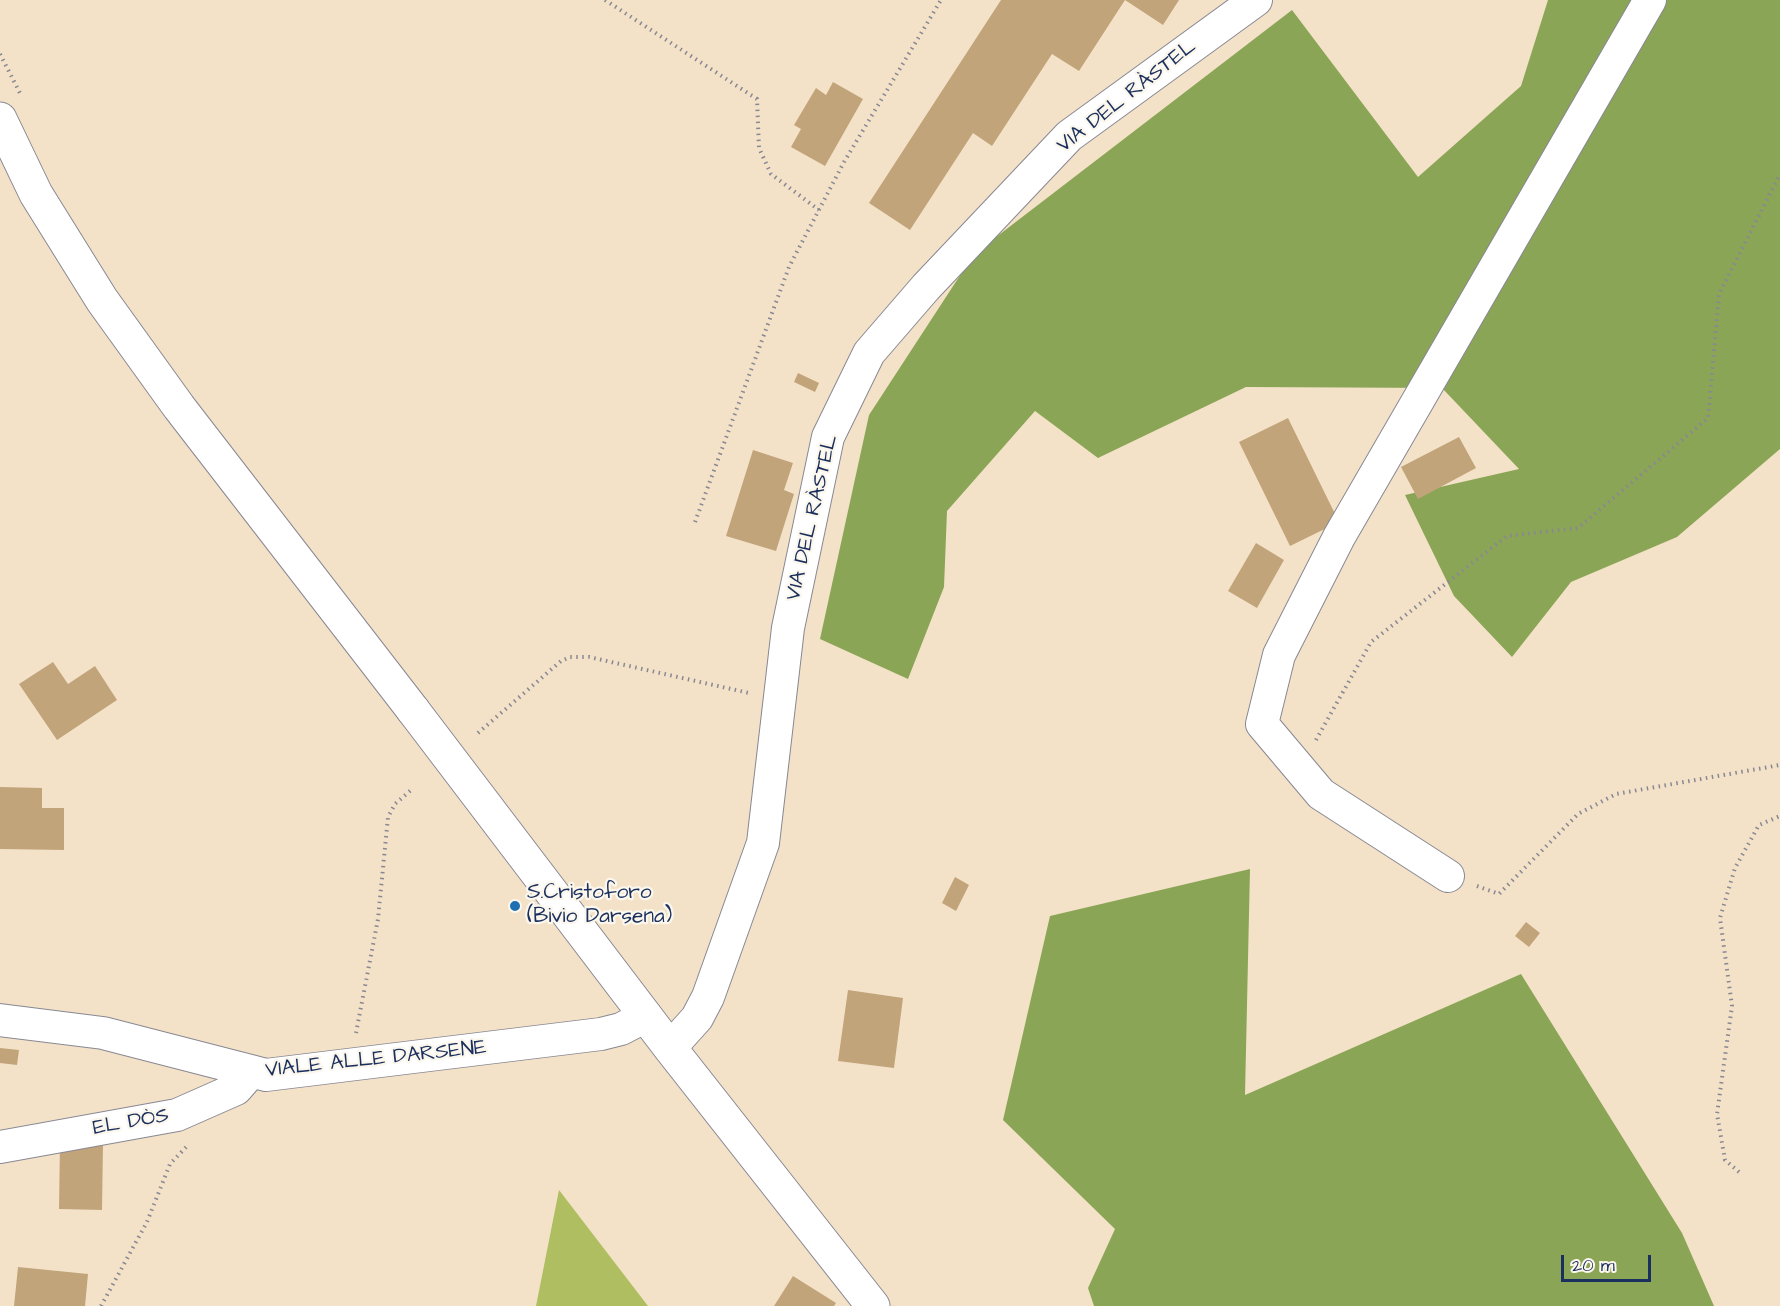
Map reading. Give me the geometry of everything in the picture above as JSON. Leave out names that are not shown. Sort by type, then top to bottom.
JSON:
[{"type":"main road","points":[[0,119],[36,194],[102,300],[180,407],[670,1048],[873,1306]]},
{"type":"street","name":"VIA DEL RÀSTEL","points":[[670,1048],[696,1018],[708,997],[763,843],[788,628],[828,437],[868,353],[926,287],[1070,136],[1256,0]]},
{"type":"street","points":[[1448,876],[1322,794],[1299,771],[1262,724],[1279,655],[1339,537],[1650,0]]},
{"type":"street","name":"VIALE ALLE DARSENE","points":[[0,1020],[103,1033],[250,1073],[266,1075],[601,1034],[621,1029],[646,1016]]},
{"type":"street","name":"EL DÒS","points":[[0,1147],[177,1114],[236,1089],[250,1073]]},
{"type":"path","points":[[605,0],[757,99],[759,148],[771,174],[819,210]]},
{"type":"path","points":[[695,522],[789,267],[844,162],[941,0]]},
{"type":"path","points":[[1299,771],[1371,642],[1507,536],[1578,528],[1708,418],[1719,294],[1780,174]]},
{"type":"path","points":[[478,733],[561,662],[577,656],[779,700]]},
{"type":"path","points":[[1448,876],[1499,894],[1578,814],[1616,794],[1780,765]]},
{"type":"path","points":[[350,1065],[378,919],[388,817],[395,804],[411,790]]},
{"type":"path","points":[[1739,1172],[1725,1160],[1717,1114],[1732,1006],[1720,918],[1735,868],[1759,825],[1780,816]]},
{"type":"path","points":[[100,1306],[147,1222],[171,1164],[195,1138]]},
{"type":"green space","points":[[1548,0],[1780,0],[1780,449],[1677,537],[1571,582],[1512,657],[1454,596],[1405,495],[1519,469],[1442,388],[1246,387],[1098,458],[1035,411],[947,511],[944,587],[908,679],[820,639],[869,415],[974,254],[1292,10],[1418,177],[1521,86]]},
{"type":"green space","points":[[1250,869],[1245,1095],[1521,974],[1682,1233],[1714,1306],[1094,1306],[1088,1288],[1115,1229],[1003,1120],[1050,916]]},
{"type":"green space","points":[[559,1190],[648,1306],[536,1306]]},
{"type":"building","points":[[1001,0],[1125,0],[1079,71],[1052,54],[992,146],[973,133],[910,230],[869,203]]},
{"type":"building","points":[[1125,0],[1179,0],[1163,25]]},
{"type":"building","points":[[833,82],[863,99],[825,166],[791,147],[801,129],[794,125],[816,88],[826,95]]},
{"type":"building","points":[[798,373],[819,383],[815,392],[794,382]]},
{"type":"building","points":[[1288,418],[1339,522],[1290,546],[1239,442]]},
{"type":"building","points":[[1459,437],[1476,468],[1418,499],[1401,467]]},
{"type":"building","points":[[753,450],[793,463],[784,490],[794,494],[776,551],[726,536]]},
{"type":"building","points":[[1256,543],[1284,560],[1257,608],[1228,591]]},
{"type":"building","points":[[53,662],[68,684],[95,666],[117,700],[57,740],[19,684]]},
{"type":"building","points":[[0,787],[42,788],[42,808],[64,808],[64,850],[0,849]]},
{"type":"building","points":[[955,877],[969,885],[956,911],[942,903]]},
{"type":"building","points":[[1526,922],[1540,933],[1529,947],[1515,936]]},
{"type":"building","points":[[848,990],[903,998],[894,1068],[838,1061]]},
{"type":"building","points":[[0,1048],[19,1050],[17,1065],[0,1063]]},
{"type":"building","points":[[60,1143],[103,1144],[102,1210],[59,1209]]},
{"type":"building","points":[[18,1267],[88,1274],[85,1306],[14,1306]]},
{"type":"building","points":[[793,1276],[836,1303],[834,1306],[774,1306]]},
{"type":"place","name":"S.Cristoforo (Bivio Darsena)","points":[[515,906]]}]
